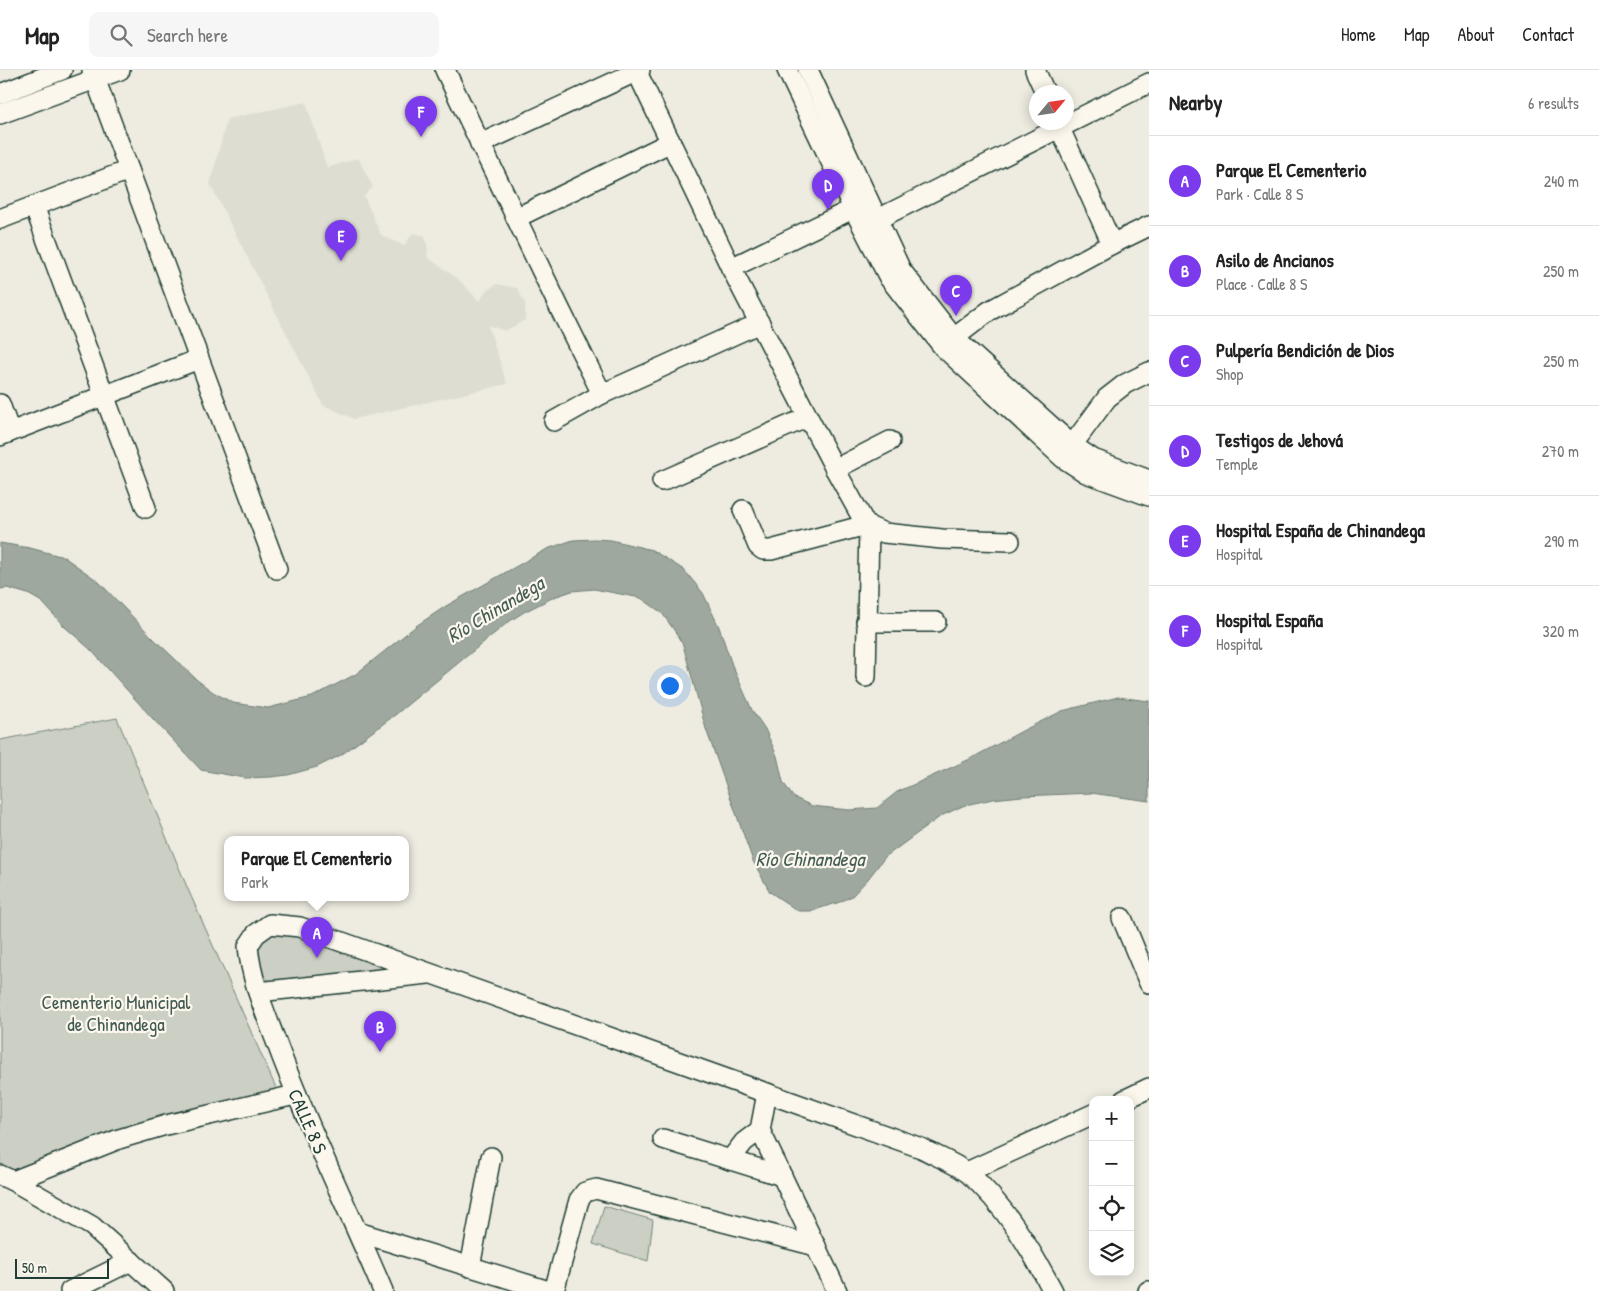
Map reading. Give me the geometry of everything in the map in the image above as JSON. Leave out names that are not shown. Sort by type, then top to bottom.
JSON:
[{"type":"street","points":[[0,94],[62,70]]},
{"type":"street","points":[[0,114],[93,75],[120,70]]},
{"type":"street","points":[[480,144],[638,70],[731,268],[835,469],[867,526],[866,677]]},
{"type":"street","points":[[808,70],[860,205]]},
{"type":"street","points":[[1036,70],[1042,85]]},
{"type":"street","points":[[447,71],[480,144],[602,394]]},
{"type":"street","points":[[792,72],[870,224],[949,342],[1068,452],[1086,473],[1149,496]]},
{"type":"street","points":[[93,75],[277,568]]},
{"type":"street","points":[[1074,118],[1149,83]]},
{"type":"street","points":[[870,224],[1049,130]]},
{"type":"street","points":[[1060,130],[1112,244]]},
{"type":"street","points":[[516,218],[671,142]]},
{"type":"street","points":[[0,219],[129,170]]},
{"type":"street","points":[[731,268],[860,205]]},
{"type":"street","points":[[34,206],[146,508]]},
{"type":"street","points":[[949,342],[989,311],[1149,226]]},
{"type":"street","points":[[554,421],[602,394],[760,323]]},
{"type":"street","points":[[0,404],[5,434],[199,359]]},
{"type":"street","points":[[1068,452],[1107,398],[1126,384],[1149,372]]},
{"type":"street","points":[[662,481],[808,417]]},
{"type":"street","points":[[835,469],[890,441]]},
{"type":"street","points":[[1068,452],[1149,480]]},
{"type":"street","points":[[743,510],[758,546],[763,550],[771,550],[867,526],[884,532],[932,538],[1010,541]]},
{"type":"street","points":[[866,622],[936,622]]},
{"type":"street","points":[[1122,918],[1149,983]]},
{"type":"street","name":"CALLE 8 S","points":[[383,1291],[295,1095],[249,965],[248,946],[256,934],[270,924],[300,927],[434,974]]},
{"type":"street","points":[[258,992],[434,974],[921,1148],[967,1172],[1002,1208],[1053,1291]]},
{"type":"street","points":[[1132,1096],[1149,1088]]},
{"type":"street","points":[[767,1092],[760,1130],[837,1291]]},
{"type":"street","points":[[7,1178],[119,1139],[166,1125],[295,1095]]},
{"type":"street","points":[[967,1172],[1089,1116]]},
{"type":"street","points":[[730,1160],[744,1142],[760,1130]]},
{"type":"street","points":[[663,1139],[782,1176]]},
{"type":"street","points":[[470,1267],[491,1157]]},
{"type":"street","points":[[7,1178],[92,1226],[164,1291]]},
{"type":"street","points":[[554,1291],[579,1200],[585,1192],[596,1189],[816,1246]]},
{"type":"street","points":[[358,1232],[549,1291]]},
{"type":"street","points":[[70,1291],[106,1283],[131,1261]]},
{"type":"shaded area","points":[[306,102],[327,168],[358,158],[373,187],[364,196],[381,235],[404,246],[413,233],[425,236],[428,249],[427,257],[458,279],[480,302],[485,292],[496,284],[517,288],[525,303],[525,320],[505,331],[488,325],[507,384],[354,419],[323,405],[210,184],[227,119]]},
{"type":"green space","name":"Cementerio Municipal de Chinandega","points":[[117,718],[187,887],[280,1097],[20,1177],[0,1169],[0,740]]},
{"type":"green space","points":[[288,929],[401,972],[281,989],[264,977],[258,965],[256,948],[262,939],[273,930]]},
{"type":"green space","points":[[604,1206],[653,1220],[648,1261],[593,1244]]},
{"type":"water","name":"Río Chinandega","points":[[573,540],[611,540],[652,550],[684,570],[703,593],[719,627],[732,665],[752,710],[765,729],[777,756],[783,782],[793,797],[812,806],[849,810],[877,808],[897,792],[970,759],[1062,711],[1118,697],[1149,701],[1149,801],[1091,793],[1022,796],[993,799],[965,805],[941,816],[885,857],[852,896],[840,902],[811,911],[798,911],[770,892],[753,861],[706,729],[683,645],[662,613],[641,598],[594,589],[572,591],[554,597],[507,623],[395,715],[341,755],[317,767],[288,775],[245,778],[201,770],[91,650],[65,627],[42,602],[28,594],[7,588],[0,589],[0,543],[30,548],[64,557],[98,581],[152,637],[197,680],[213,692],[233,703],[268,708],[312,697],[356,674],[416,626],[446,606],[547,549]]},
{"type":"place","name":"Hospital España","points":[[421,137]]},
{"type":"place","name":"Testigos de Jehová","points":[[828,210]]},
{"type":"place","name":"Hospital España de Chinandega","points":[[341,261]]},
{"type":"place","name":"Pulpería Bendición de Dios","points":[[956,316]]},
{"type":"place","name":"Parque El Cementerio","points":[[317,958]]},
{"type":"place","name":"Asilo de Ancianos","points":[[380,1052]]}]
